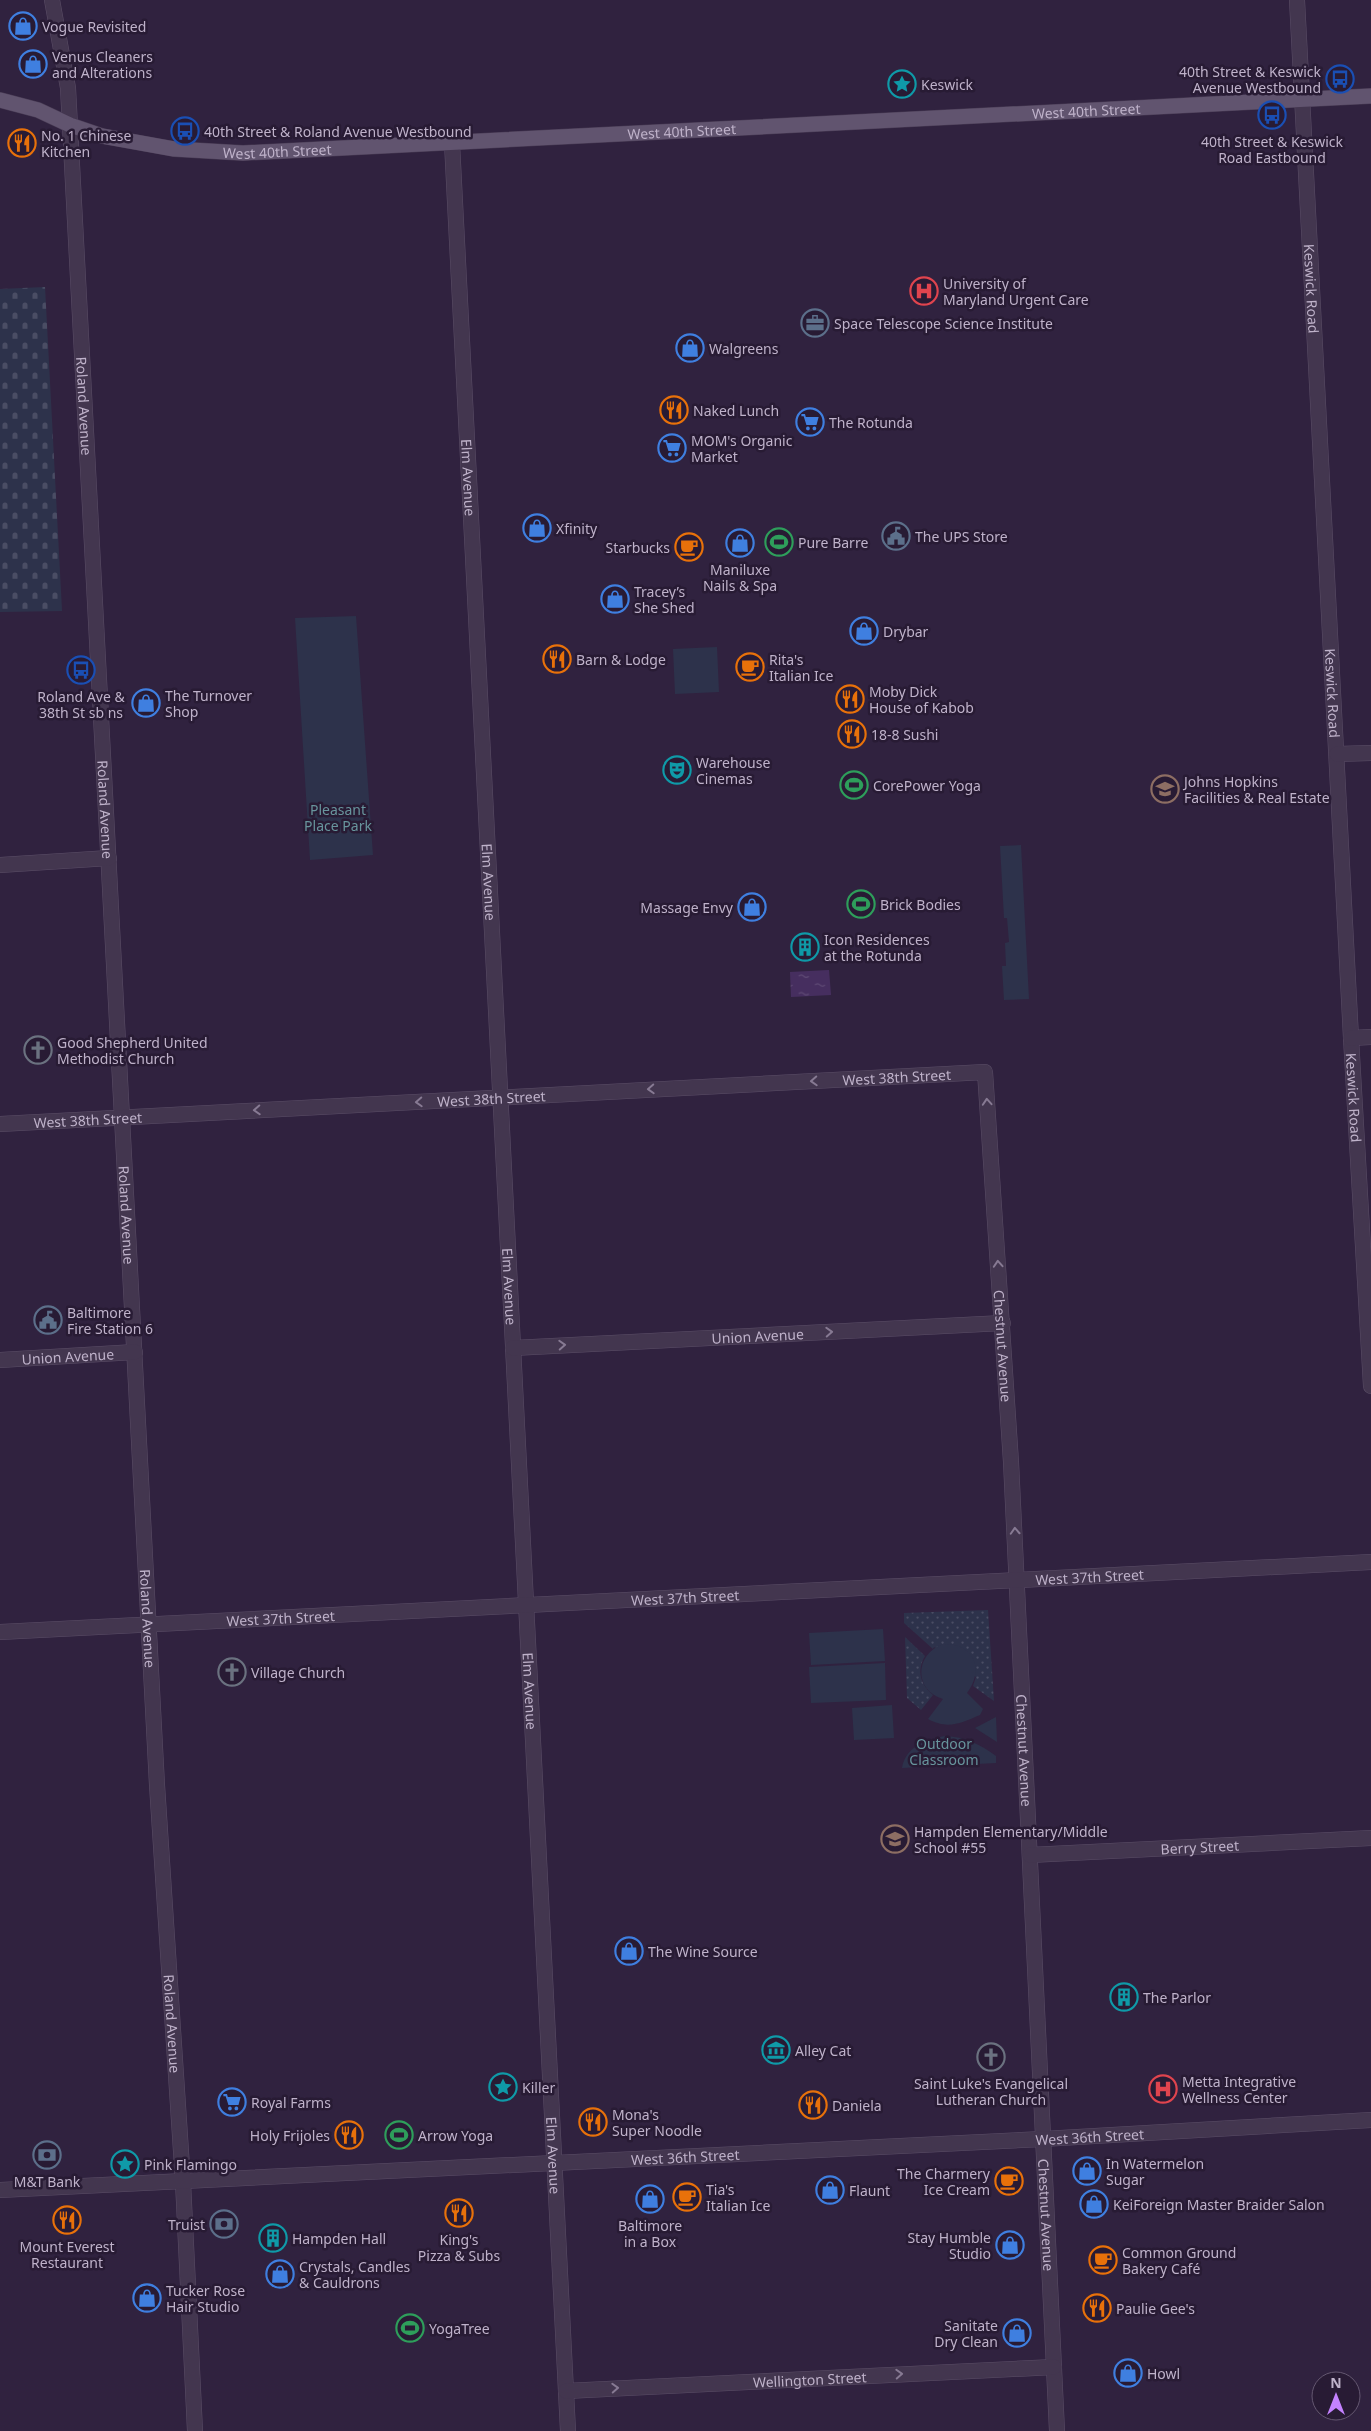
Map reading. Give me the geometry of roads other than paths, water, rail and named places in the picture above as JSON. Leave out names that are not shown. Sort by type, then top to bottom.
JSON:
[{"type":"main road","name":"West 40th Street","points":[[0,100],[38,110],[70,125],[102,136],[139,144],[209,152],[303,151],[1371,96]]},
{"type":"street","name":"Roland Avenue","points":[[52,0],[68,88],[157,1785],[183,2182],[196,2431]]},
{"type":"street","name":"Keswick Road","points":[[1297,0],[1351,1038],[1368,1278],[1371,1386]]},
{"type":"street","name":"Elm Avenue","points":[[452,143],[568,2431]]},
{"type":"street","points":[[1337,754],[1371,753]]},
{"type":"street","points":[[0,865],[109,858]]},
{"type":"street","points":[[1351,1038],[1371,1037]]},
{"type":"street","name":"West 38th Street","points":[[0,1124],[985,1072]]},
{"type":"street","name":"Chestnut Avenue","points":[[985,1072],[1003,1323],[1017,1580],[1057,2431]]},
{"type":"street","name":"Union Avenue","points":[[513,1348],[1003,1323]]},
{"type":"street","name":"Union Avenue","points":[[0,1360],[135,1352]]},
{"type":"street","name":"West 37th Street","points":[[0,1632],[1371,1562]]},
{"type":"street","name":"Berry Street","points":[[1030,1856],[1371,1838]]},
{"type":"street","name":"West 36th Street","points":[[0,2190],[554,2164],[1371,2120]]},
{"type":"street","name":"Wellington Street","points":[[566,2391],[1054,2367]]},
{"type":"water","points":[[829,970],[831,995],[791,997],[790,972]]},
{"type":"place","name":"Vogue Revisited","points":[[23,26]]},
{"type":"place","name":"Venus Cleaners and Alterations","points":[[33,64]]},
{"type":"place","name":"40th Street & Keswick Avenue Westbound","points":[[1340,79]]},
{"type":"place","name":"Keswick","points":[[902,84]]},
{"type":"place","name":"40th Street & Keswick Road Eastbound","points":[[1272,115]]},
{"type":"place","name":"40th Street & Roland Avenue Westbound","points":[[185,131]]},
{"type":"place","name":"No. 1 Chinese Kitchen","points":[[22,143]]},
{"type":"place","name":"University of Maryland Urgent Care","points":[[924,291]]},
{"type":"place","name":"Space Telescope Science Institute","points":[[815,323]]},
{"type":"place","name":"Walgreens","points":[[690,348]]},
{"type":"place","name":"Naked Lunch","points":[[674,410]]},
{"type":"place","name":"The Rotunda","points":[[810,422]]},
{"type":"place","name":"MOM's Organic Market","points":[[672,448]]},
{"type":"place","name":"Xfinity","points":[[537,528]]},
{"type":"place","name":"The UPS Store","points":[[896,536]]},
{"type":"place","name":"Pure Barre","points":[[779,542]]},
{"type":"place","name":"Maniluxe Nails & Spa","points":[[740,543]]},
{"type":"place","name":"Starbucks","points":[[689,547]]},
{"type":"place","name":"Tracey’s She Shed","points":[[615,599]]},
{"type":"place","name":"Drybar","points":[[864,631]]},
{"type":"place","name":"Barn & Lodge","points":[[557,659]]},
{"type":"place","name":"Rita's Italian Ice","points":[[750,667]]},
{"type":"place","name":"Roland Ave & 38th St sb ns","points":[[81,670]]},
{"type":"place","name":"Moby Dick House of Kabob","points":[[850,699]]},
{"type":"place","name":"The Turnover Shop","points":[[146,703]]},
{"type":"place","name":"18-8 Sushi","points":[[852,734]]},
{"type":"place","name":"Warehouse Cinemas","points":[[677,770]]},
{"type":"place","name":"CorePower Yoga","points":[[854,785]]},
{"type":"place","name":"Johns Hopkins Facilities & Real Estate","points":[[1165,789]]},
{"type":"place","name":"Brick Bodies","points":[[861,904]]},
{"type":"place","name":"Massage Envy","points":[[752,907]]},
{"type":"place","name":"Icon Residences at the Rotunda","points":[[805,947]]},
{"type":"place","name":"Good Shepherd United Methodist Church","points":[[38,1050]]},
{"type":"place","name":"Baltimore Fire Station 6","points":[[48,1320]]},
{"type":"place","name":"Village Church","points":[[232,1672]]},
{"type":"place","name":"Hampden Elementary/Middle School #55","points":[[895,1839]]},
{"type":"place","name":"The Wine Source","points":[[629,1951]]},
{"type":"place","name":"The Parlor","points":[[1124,1997]]},
{"type":"place","name":"Alley Cat","points":[[776,2050]]},
{"type":"place","name":"Saint Luke's Evangelical Lutheran Church","points":[[991,2057]]},
{"type":"place","name":"Killer","points":[[503,2087]]},
{"type":"place","name":"Metta Integrative Wellness Center","points":[[1163,2089]]},
{"type":"place","name":"Royal Farms","points":[[232,2102]]},
{"type":"place","name":"Daniela","points":[[813,2105]]},
{"type":"place","name":"Mona's Super Noodle","points":[[593,2122]]},
{"type":"place","name":"Holy Frijoles","points":[[349,2135]]},
{"type":"place","name":"Arrow Yoga","points":[[399,2135]]},
{"type":"place","name":"M&T Bank","points":[[47,2155]]},
{"type":"place","name":"Pink Flamingo","points":[[125,2164]]},
{"type":"place","name":"In Watermelon Sugar","points":[[1087,2171]]},
{"type":"place","name":"The Charmery Ice Cream","points":[[1009,2181]]},
{"type":"place","name":"Flaunt","points":[[830,2190]]},
{"type":"place","name":"Tia's Italian Ice","points":[[687,2197]]},
{"type":"place","name":"Baltimore in a Box","points":[[650,2199]]},
{"type":"place","name":"KeiForeign Master Braider Salon","points":[[1094,2204]]},
{"type":"place","name":"King's Pizza & Subs","points":[[459,2213]]},
{"type":"place","name":"Mount Everest Restaurant","points":[[67,2220]]},
{"type":"place","name":"Truist","points":[[224,2224]]},
{"type":"place","name":"Hampden Hall","points":[[273,2238]]},
{"type":"place","name":"Stay Humble Studio","points":[[1010,2245]]},
{"type":"place","name":"Common Ground Bakery Café","points":[[1103,2260]]},
{"type":"place","name":"Crystals, Candles & Cauldrons","points":[[280,2274]]},
{"type":"place","name":"Tucker Rose Hair Studio","points":[[147,2298]]},
{"type":"place","name":"Paulie Gee's","points":[[1097,2308]]},
{"type":"place","name":"YogaTree","points":[[410,2328]]},
{"type":"place","name":"Sanitate Dry Clean","points":[[1017,2333]]},
{"type":"place","name":"Howl","points":[[1128,2373]]},
{"type":"park label","name":"Pleasant Place Park","points":[[338,818]]},
{"type":"park label","name":"Outdoor Classroom","points":[[944,1752]]}]
